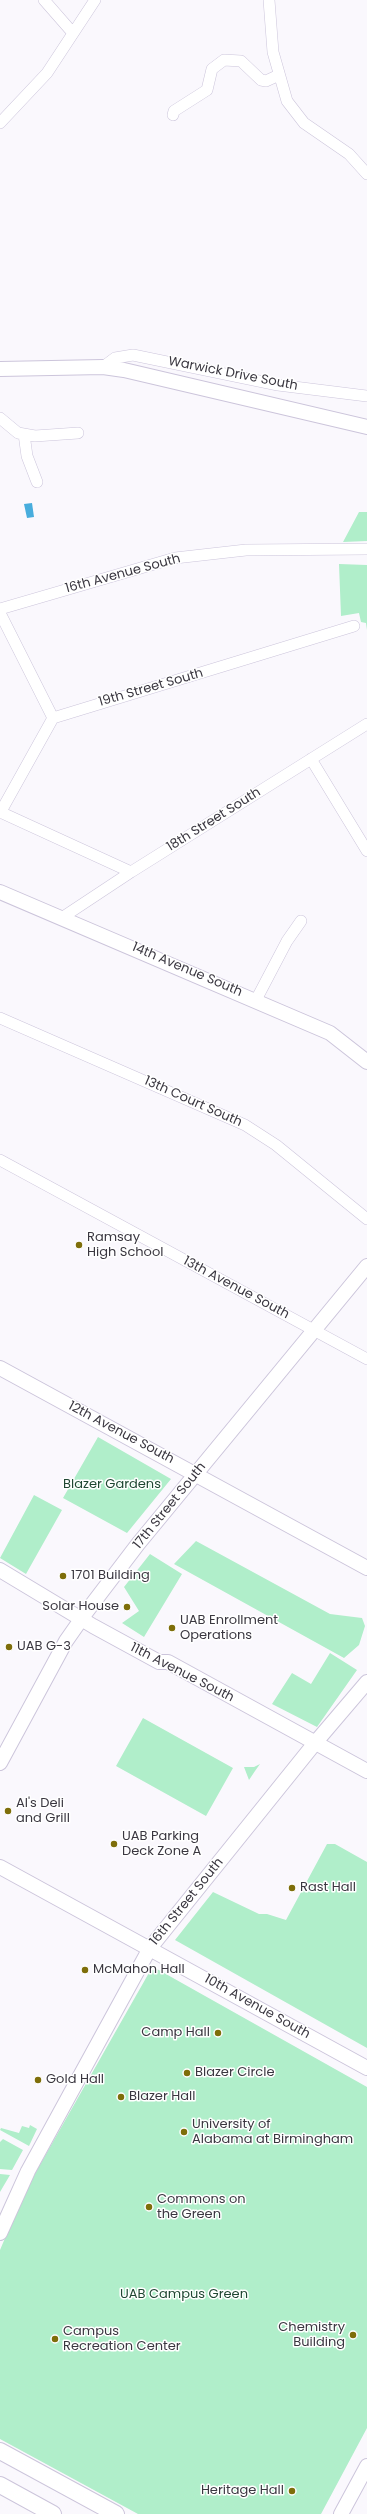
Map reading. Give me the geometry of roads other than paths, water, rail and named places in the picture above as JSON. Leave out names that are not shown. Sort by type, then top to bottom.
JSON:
[{"type":"main road","points":[[0,2452],[116,2514]]},
{"type":"main road","points":[[0,2485],[53,2514]]},
{"type":"street","points":[[44,0],[72,32]]},
{"type":"street","points":[[0,123],[47,74],[72,32],[95,0]]},
{"type":"street","points":[[269,0],[273,52],[287,101],[304,123],[349,154],[367,174]]},
{"type":"street","points":[[173,115],[174,111],[207,90],[212,69],[224,60],[241,61],[261,80],[266,81],[279,75]]},
{"type":"street","name":"Warwick Drive South","points":[[103,367],[115,358],[133,355],[278,384],[367,396]]},
{"type":"street","points":[[0,369],[103,367],[150,374],[367,427]]},
{"type":"street","points":[[0,418],[18,433],[35,436],[78,433]]},
{"type":"street","points":[[24,434],[27,456],[37,482]]},
{"type":"street","name":"16th Avenue South","points":[[0,609],[175,558],[246,550],[367,549]]},
{"type":"street","points":[[0,613],[53,718],[0,813],[131,872]]},
{"type":"street","name":"19th Street South","points":[[53,718],[354,626]]},
{"type":"street","name":"18th Street South","points":[[63,918],[131,872],[367,724]]},
{"type":"street","points":[[311,759],[367,850]]},
{"type":"street","name":"14th Avenue South","points":[[0,892],[256,1000],[330,1033],[367,1062]]},
{"type":"street","points":[[256,1000],[287,942],[301,921]]},
{"type":"street","name":"13th Court South","points":[[0,1018],[245,1125],[276,1145],[367,1219]]},
{"type":"street","name":"13th Avenue South","points":[[0,1160],[367,1359]]},
{"type":"street","name":"17th Street South","points":[[0,1763],[66,1641],[81,1619],[138,1544],[367,1266]]},
{"type":"street","name":"12th Avenue South","points":[[0,1368],[367,1568]]},
{"type":"street","name":"11th Avenue South","points":[[0,1570],[81,1619],[159,1662],[168,1662],[367,1772]]},
{"type":"street","name":"16th Street South","points":[[1,2230],[28,2171],[150,1948],[315,1743],[367,1682]]},
{"type":"street","name":"10th Avenue South","points":[[0,1867],[367,2068]]},
{"type":"street","points":[[341,2514],[367,2466]]},
{"type":"water","points":[[32,503],[34,517],[27,518],[24,504]]},
{"type":"place","name":"Ramsay High School","points":[[79,1245]]},
{"type":"place","name":"1701 Building","points":[[63,1576]]},
{"type":"place","name":"Solar House","points":[[127,1607]]},
{"type":"place","name":"UAB Enrollment Operations","points":[[172,1628]]},
{"type":"place","name":"UAB G-3","points":[[9,1647]]},
{"type":"place","name":"Al's Deli and Grill","points":[[8,1811]]},
{"type":"place","name":"UAB Parking Deck Zone A","points":[[114,1844]]},
{"type":"place","name":"Rast Hall","points":[[292,1888]]},
{"type":"place","name":"McMahon Hall","points":[[85,1970]]},
{"type":"place","name":"Camp Hall","points":[[218,2033]]},
{"type":"place","name":"Blazer Circle","points":[[187,2073]]},
{"type":"place","name":"Gold Hall","points":[[38,2080]]},
{"type":"place","name":"Blazer Hall","points":[[121,2097]]},
{"type":"place","name":"University of Alabama at Birmingham","points":[[184,2132]]},
{"type":"place","name":"Commons on the Green","points":[[149,2207]]},
{"type":"place","name":"Chemistry Building","points":[[353,2335]]},
{"type":"place","name":"Campus Recreation Center","points":[[55,2339]]},
{"type":"place","name":"Heritage Hall","points":[[292,2491]]},
{"type":"park label","name":"Blazer Gardens","points":[[112,1485]]},
{"type":"park label","name":"UAB Campus Green","points":[[184,2295]]}]
